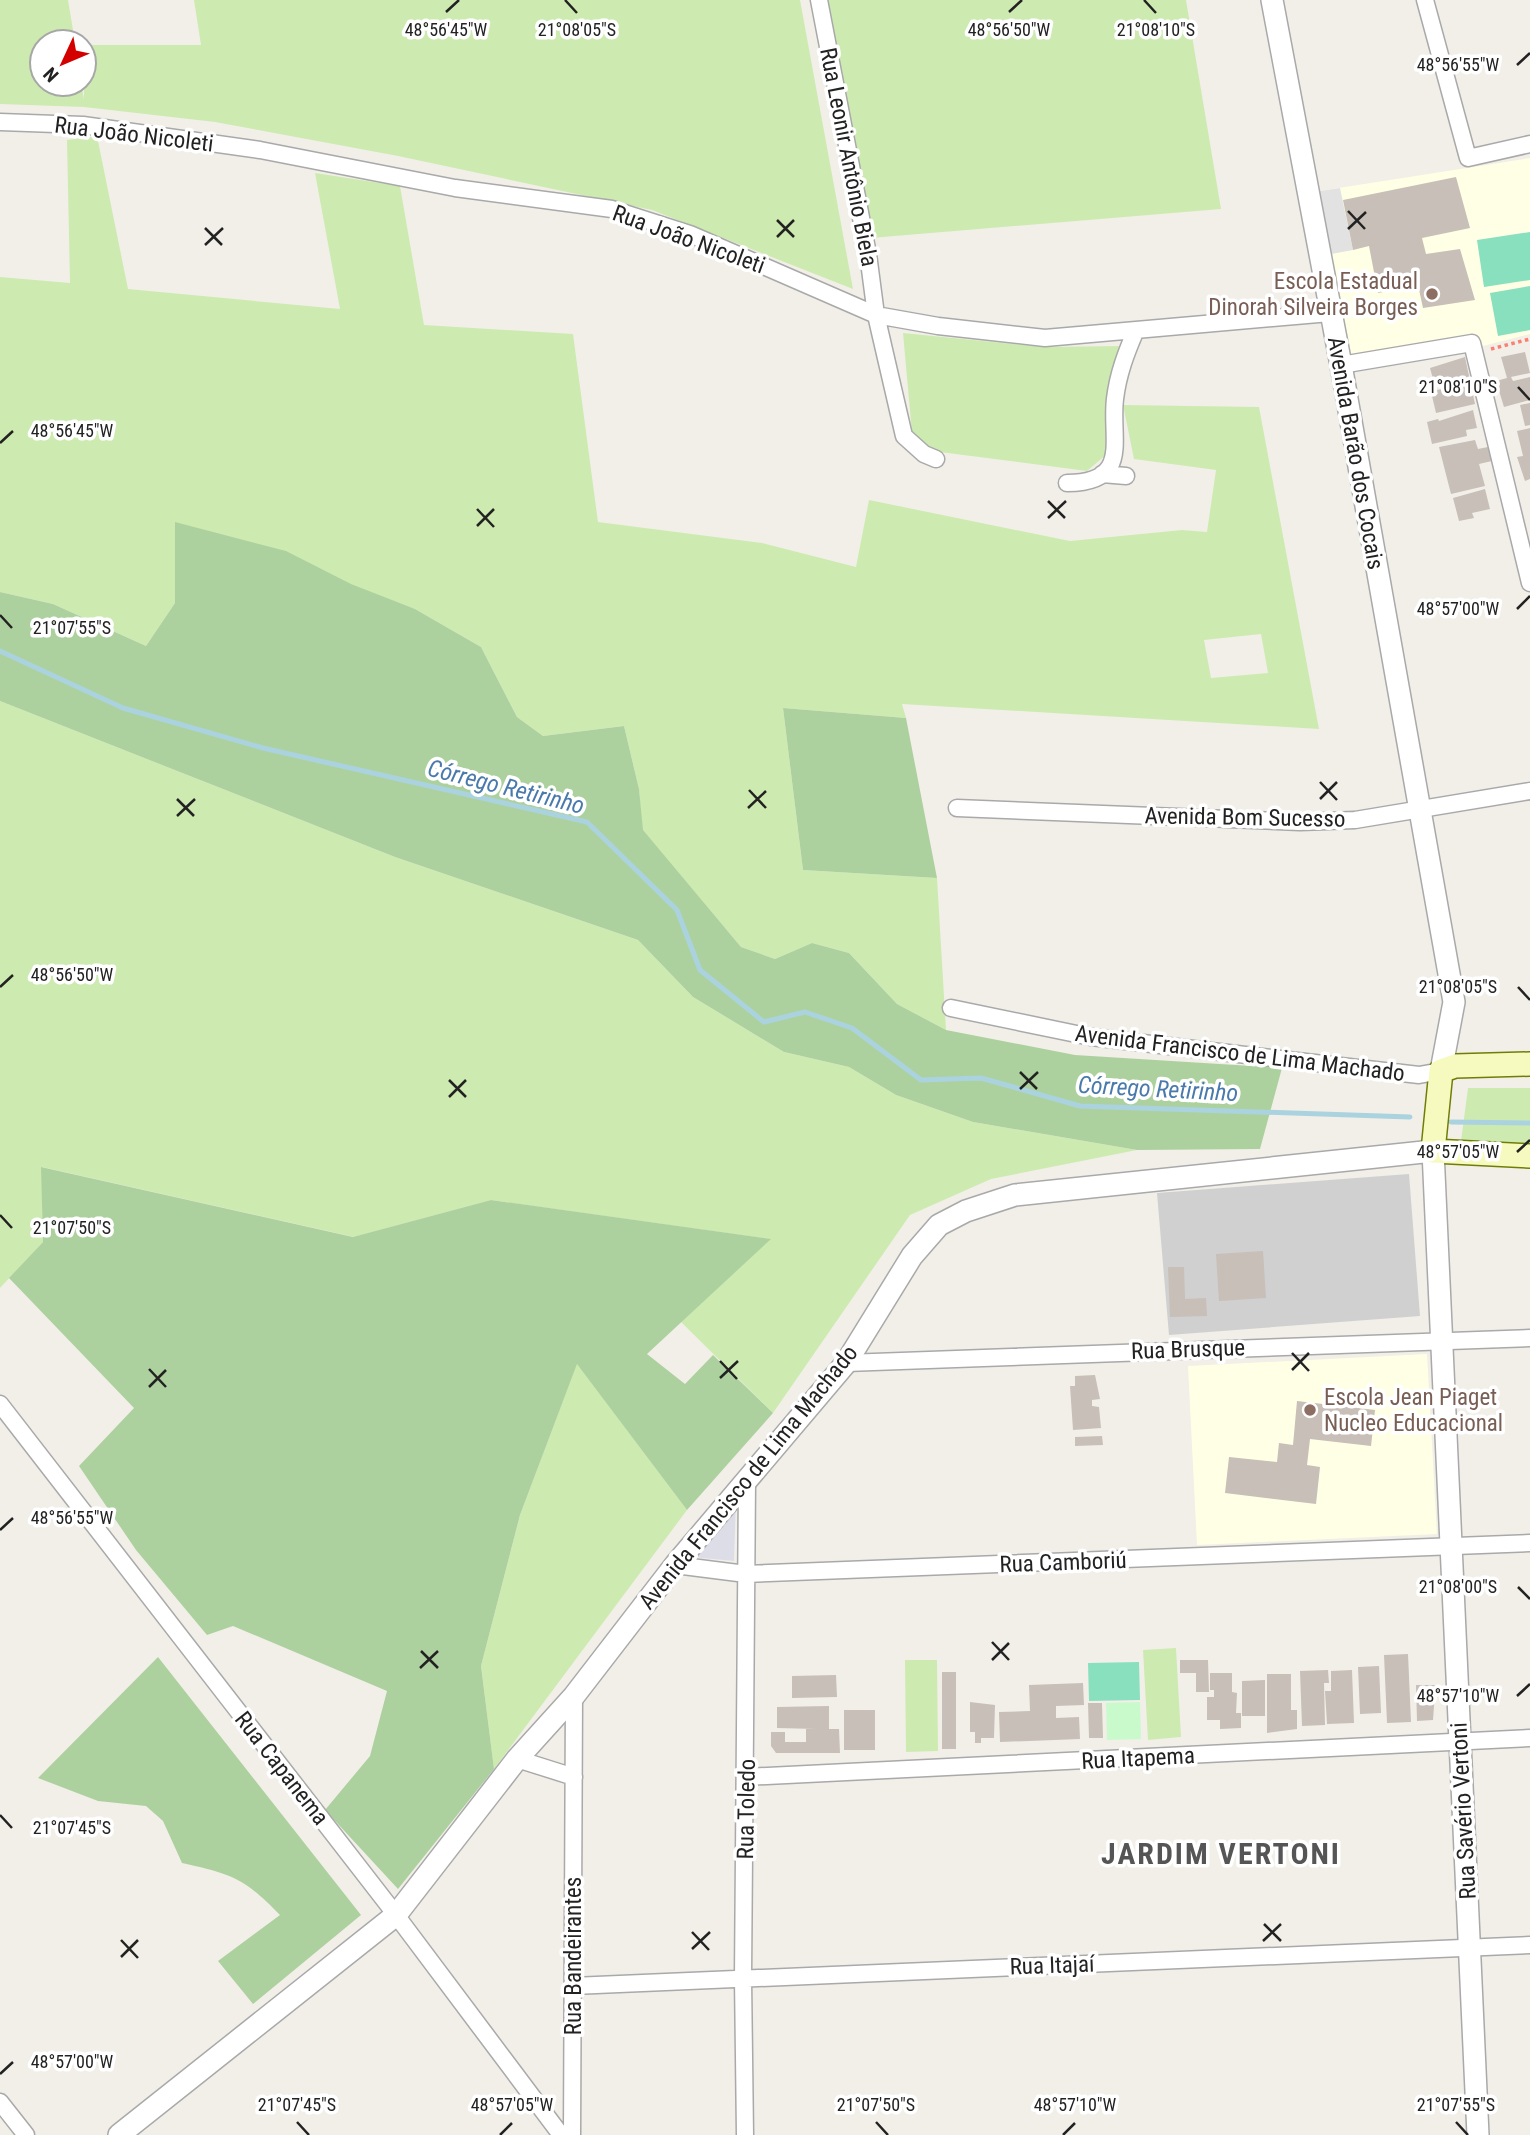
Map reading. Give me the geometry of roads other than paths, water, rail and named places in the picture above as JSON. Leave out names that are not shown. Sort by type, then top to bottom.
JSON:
[{"type":"main road","name":"Avenida Francisco de Lima Machado","points":[[1441,1072],[1455,1066],[1530,1064]]},
{"type":"main road","points":[[1433,1152],[1441,1072]]},
{"type":"main road","name":"Avenida Francisco de Lima Machado","points":[[1433,1152],[1530,1156]]},
{"type":"street","name":"Rua Leonir Antônio Biela","points":[[819,0],[868,254],[876,315],[904,436],[924,454],[936,460]]},
{"type":"street","name":"Avenida Barão dos Cocais","points":[[1272,0],[1341,365],[1454,1002],[1441,1072]]},
{"type":"street","points":[[1424,0],[1468,158],[1530,144]]},
{"type":"street","name":"Rua João Nicoleti","points":[[0,122],[83,125],[248,148],[455,188],[612,209],[690,234],[876,315],[938,326],[1045,338],[1330,313]]},
{"type":"street","points":[[1067,484],[1092,480],[1102,474],[1116,453],[1114,402],[1122,365],[1136,331]]},
{"type":"street","points":[[1341,365],[1472,343],[1530,583]]},
{"type":"street","points":[[1102,474],[1126,476]]},
{"type":"street","name":"Avenida Bom Sucesso","points":[[957,808],[1300,822],[1356,820],[1530,791]]},
{"type":"street","name":"Avenida Francisco de Lima Machado","points":[[951,1008],[1091,1037],[1419,1075],[1441,1072]]},
{"type":"street","name":"Avenida Francisco de Lima Machado","points":[[119,2135],[396,1915],[517,1759],[574,1696],[675,1566],[846,1363],[912,1255],[939,1225],[966,1211],[1015,1195],[1433,1152]]},
{"type":"street","name":"Rua Savério Vertoni","points":[[1433,1152],[1478,2135]]},
{"type":"street","name":"Rua Brusque","points":[[846,1363],[1442,1339],[1530,1338]]},
{"type":"street","name":"Rua Capanema","points":[[0,1404],[396,1915],[561,2135]]},
{"type":"street","name":"Rua Toledo","points":[[745,2135],[743,1978],[747,1482]]},
{"type":"street","name":"Rua Camboriú","points":[[675,1566],[746,1574],[1530,1543]]},
{"type":"street","name":"Rua Bandeirantes","points":[[572,2135],[574,1696]]},
{"type":"street","name":"Rua Itapema","points":[[746,1777],[1530,1738]]},
{"type":"street","points":[[517,1759],[574,1777]]},
{"type":"street","name":"Rua Itajaí","points":[[573,1986],[1530,1945]]},
{"type":"street","points":[[0,2102],[17,2132]]},
{"type":"waterway","name":"Córrego Retirinho","points":[[0,651],[123,708],[263,748],[587,822],[677,910],[700,970],[764,1022],[805,1012],[852,1028],[921,1080],[981,1078],[1080,1106],[1410,1117]]},
{"type":"waterway","points":[[1451,1122],[1530,1123]]},
{"type":"place","name":"Escola Estadual Dinorah Silveira Borges","points":[[1432,294]]},
{"type":"place","name":"Escola Jean Piaget Nucleo Educacional","points":[[1310,1410]]},
{"type":"district","name":"JARDIM VERTONI","points":[[1221,1854]]}]
